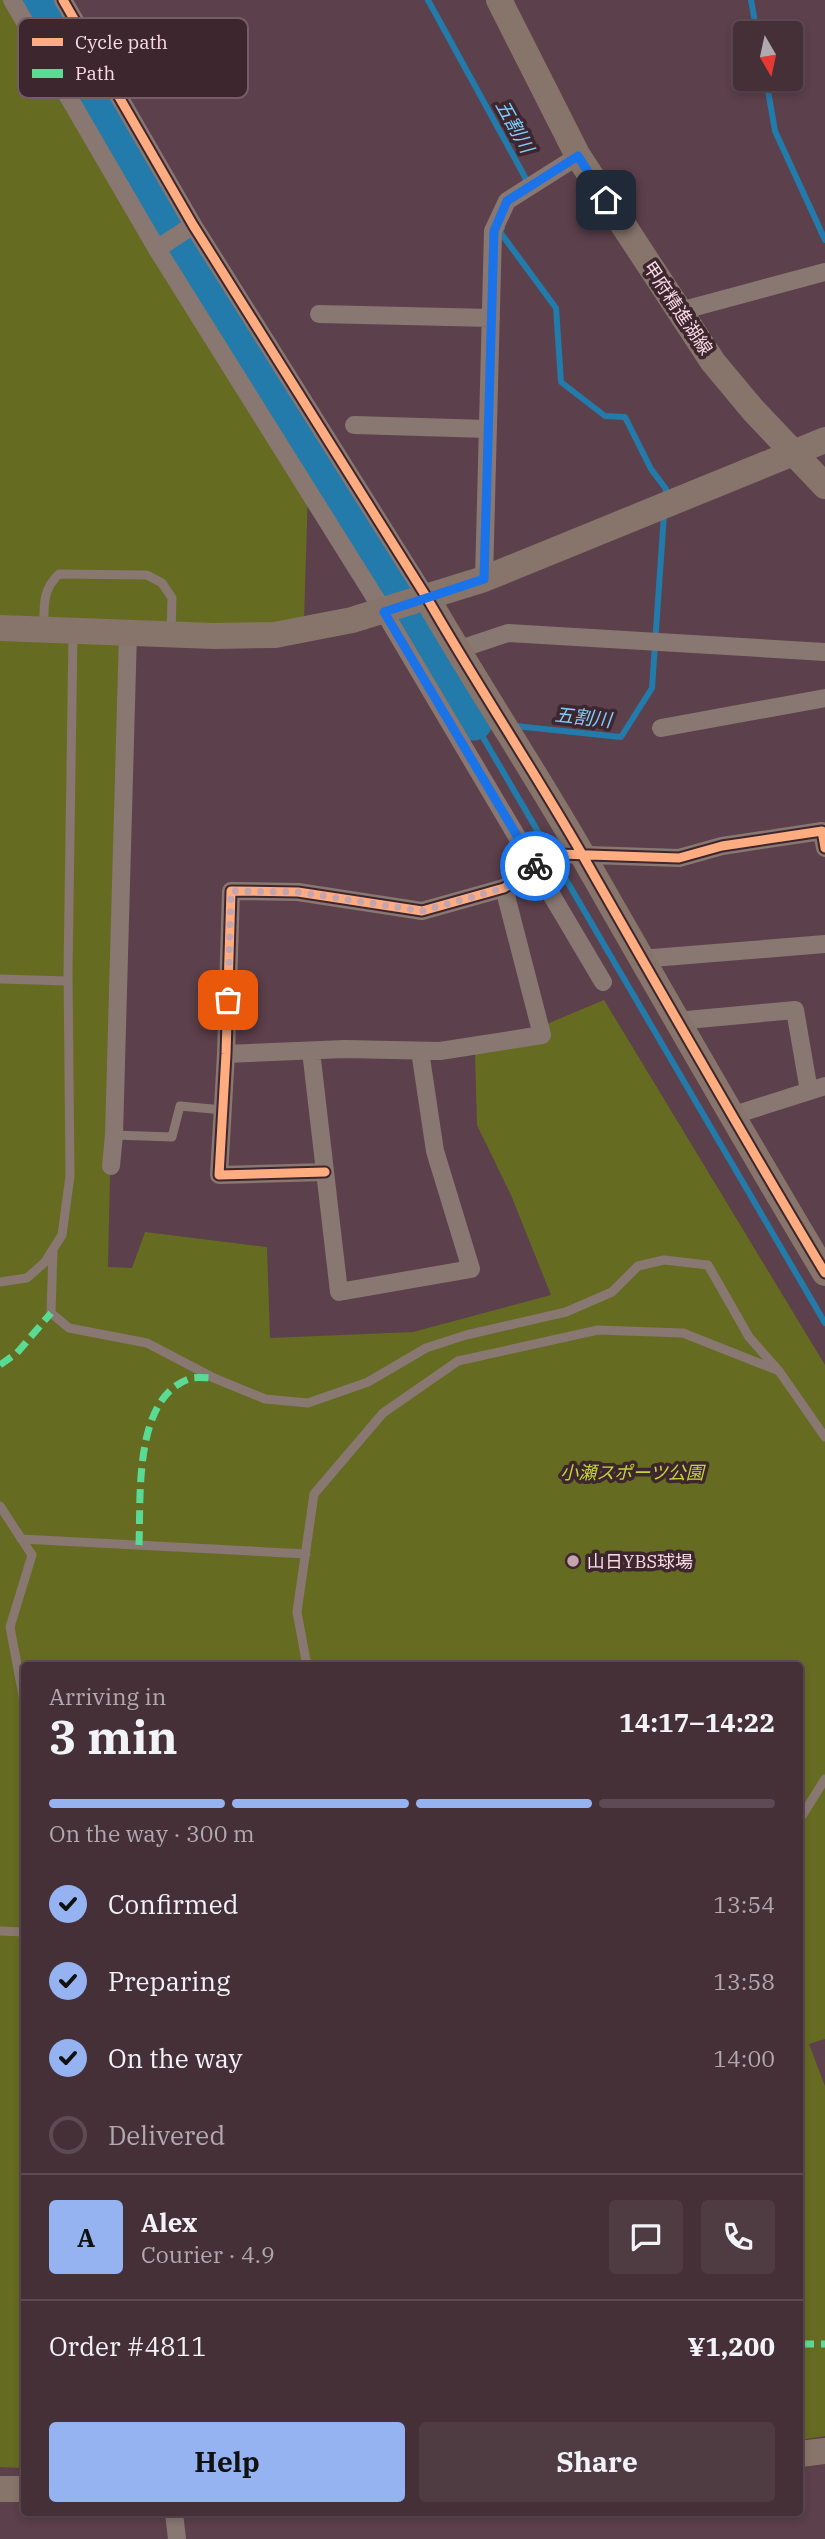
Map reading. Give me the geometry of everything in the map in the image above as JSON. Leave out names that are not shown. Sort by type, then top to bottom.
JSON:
[{"type":"street","points":[[12,0],[22,18]]},
{"type":"street","points":[[63,0],[73,18]]},
{"type":"street","name":"甲府精進湖線","points":[[499,0],[578,156],[680,311],[721,371],[753,410],[825,486]]},
{"type":"street","points":[[69,98],[157,249],[387,611],[538,866],[603,982]]},
{"type":"street","points":[[120,98],[193,225],[422,599],[511,738],[571,854],[640,960],[825,1273]]},
{"type":"street","points":[[484,579],[494,231],[507,201],[578,156]]},
{"type":"street","points":[[157,249],[193,225]]},
{"type":"street","points":[[680,311],[825,272]]},
{"type":"street","points":[[319,314],[491,318]]},
{"type":"street","points":[[354,425],[488,429]]},
{"type":"street","points":[[0,628],[275,635],[387,611],[484,579],[825,440]]},
{"type":"street","points":[[111,1166],[128,633]]},
{"type":"street","points":[[457,650],[508,633],[825,652]]},
{"type":"street","points":[[661,728],[825,698]]},
{"type":"street","points":[[325,1172],[219,1175],[231,891],[298,892],[422,911],[504,888],[538,866],[571,854],[679,858],[722,846],[822,831],[825,848]]},
{"type":"street","points":[[226,1054],[440,1051],[542,1035],[504,888]]},
{"type":"street","points":[[640,960],[825,944]]},
{"type":"street","points":[[676,1021],[794,1010],[817,1089],[731,1116]]},
{"type":"street","points":[[311,1051],[339,1292],[471,1269],[435,1151],[420,1051]]},
{"type":"street","points":[[803,2454],[825,2451]]},
{"type":"street","points":[[0,2489],[21,2490]]},
{"type":"street","points":[[174,2516],[177,2539]]},
{"type":"lane","points":[[44,629],[44,596],[51,581],[59,574],[147,575],[162,583],[172,598],[171,634]]},
{"type":"lane","points":[[0,1282],[27,1278],[45,1262],[62,1235],[70,1176],[68,981],[73,631]]},
{"type":"lane","points":[[0,979],[68,981]]},
{"type":"lane","points":[[114,1135],[172,1137],[180,1107],[223,1110]]},
{"type":"lane","points":[[52,1250],[51,1313],[69,1328],[147,1343],[214,1378],[265,1399],[308,1403],[368,1382],[425,1348],[466,1335],[566,1312],[612,1292],[638,1266],[664,1260],[708,1265],[749,1337],[779,1371],[825,1437]]},
{"type":"lane","points":[[306,1662],[298,1612],[314,1494],[383,1413],[458,1362],[598,1330],[683,1333],[779,1371]]},
{"type":"lane","points":[[0,1506],[32,1555],[10,1627],[21,1686]]},
{"type":"lane","points":[[21,1539],[306,1554]]},
{"type":"lane","points":[[803,1814],[825,1779]]},
{"type":"lane","points":[[0,1931],[21,1932]]},
{"type":"green space","name":"小瀬スポーツ公園","points":[[0,0],[11,0],[22,18],[18,18],[18,98],[70,98],[308,491],[304,620],[268,624],[122,625],[108,1267],[132,1268],[145,1232],[267,1247],[270,1338],[413,1332],[551,1295],[511,1195],[477,1125],[475,1054],[604,1000],[825,1365],[825,2039],[809,2044],[825,2086],[825,2436],[803,2440],[803,1662],[21,1662],[21,2468],[0,2467]]},
{"type":"waterway","points":[[35,0],[46,18]]},
{"type":"waterway","name":"五割川","points":[[428,0],[526,179],[524,184]]},
{"type":"waterway","name":"五割川","points":[[751,0],[755,21]]},
{"type":"waterway","name":"五割川","points":[[768,91],[775,131],[825,240]]},
{"type":"waterway","points":[[95,98],[474,722]]},
{"type":"waterway","name":"五割川","points":[[502,228],[500,232],[556,308],[561,382],[605,416],[625,417],[651,469],[666,489],[665,496]]},
{"type":"waterway","name":"五割川","points":[[515,726],[621,737],[652,688],[664,514]]},
{"type":"waterway","name":"五割川","points":[[494,724],[474,722],[825,1323]]},
{"type":"marked path","points":[[0,1365],[17,1353],[51,1313]]},
{"type":"marked path","points":[[139,1545],[144,1450],[159,1405],[173,1388],[192,1378],[214,1378]]},
{"type":"marked path","points":[[803,2344],[825,2344]]},
{"type":"cycle path","points":[[63,0],[73,18]]},
{"type":"cycle path","points":[[120,98],[193,225],[427,598],[564,824],[825,1273]]},
{"type":"cycle path","points":[[325,1172],[219,1175],[231,891],[298,892],[422,911],[504,888],[559,854],[679,858],[722,846],[822,831],[825,848]]},
{"type":"way so far","points":[[228,1000],[231,891],[298,892],[422,911],[504,888],[536,868],[535,866]]},
{"type":"place","name":"山日YBS球場","points":[[573,1561]]},
{"type":"route","points":[[535,866],[384,612],[484,579],[494,231],[507,201],[578,156],[606,200]]}]
